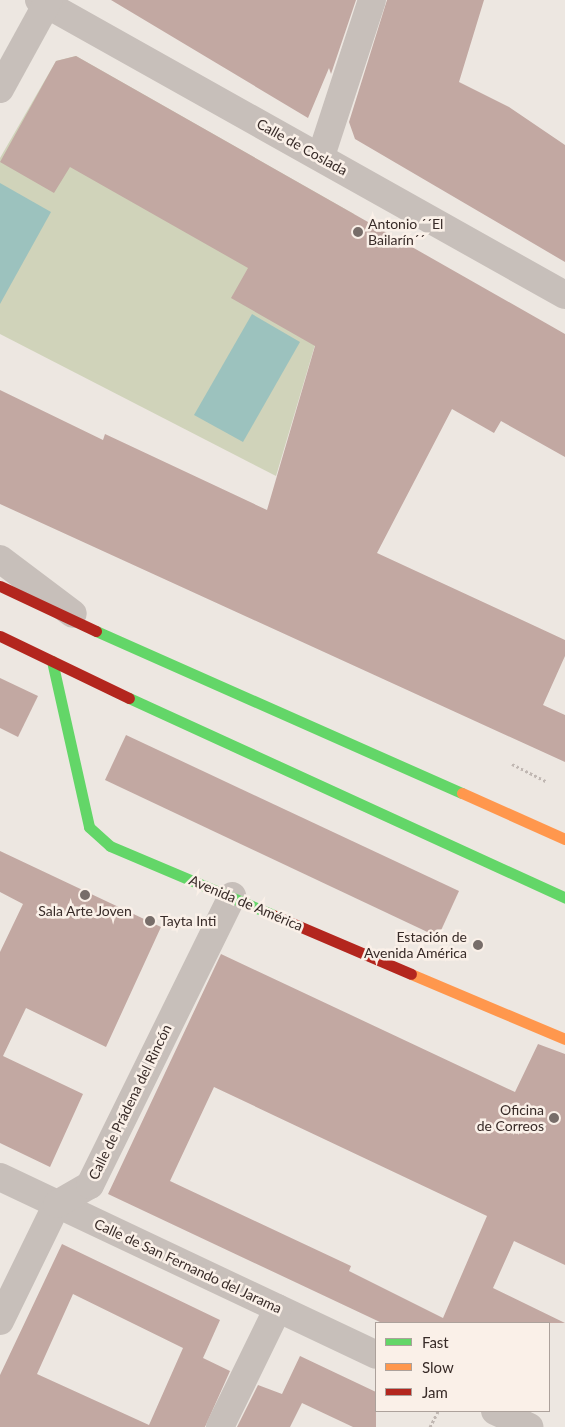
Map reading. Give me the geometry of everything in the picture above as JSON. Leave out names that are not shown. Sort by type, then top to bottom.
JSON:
[{"type":"main road","points":[[0,586],[96,631],[565,839]]},
{"type":"main road","points":[[0,636],[565,898]]},
{"type":"main road","name":"Avenida de América","points":[[52,661],[89,827],[110,846],[232,896],[565,1039]]},
{"type":"street","points":[[321,156],[372,0]]},
{"type":"street","points":[[0,89],[45,2]]},
{"type":"street","name":"Calle de Coslada","points":[[45,2],[565,295]]},
{"type":"street","points":[[0,560],[96,631]]},
{"type":"street","name":"Calle de Prádena del Rincón","points":[[57,1204],[90,1185],[232,896]]},
{"type":"street","name":"Calle de San Fernando del Jarama","points":[[0,1177],[375,1355]]},
{"type":"street","points":[[0,1321],[57,1204]]},
{"type":"street","points":[[220,1427],[278,1308]]},
{"type":"street","points":[[497,1412],[529,1427]]},
{"type":"path","points":[[512,764],[547,782]]},
{"type":"path","points":[[430,1427],[438,1412]]},
{"type":"green space","points":[[76,56],[354,214],[276,476],[0,334],[0,158],[56,61]]},
{"type":"water","points":[[0,183],[51,212],[0,304]]},
{"type":"water","points":[[252,314],[300,342],[243,442],[194,415]]},
{"type":"building","points":[[111,0],[356,0],[331,74],[329,68],[308,118]]},
{"type":"building","points":[[387,0],[484,0],[459,82],[509,107],[565,145],[565,262],[355,139],[349,122]]},
{"type":"building","points":[[76,56],[565,334],[565,457],[501,421],[494,433],[452,409],[377,553],[565,640],[565,656],[543,705],[565,715],[565,762],[0,504],[0,390],[103,440],[105,434],[267,510],[315,346],[231,298],[248,268],[70,167],[54,193],[0,162],[56,61]]},
{"type":"building","points":[[0,678],[38,696],[18,737],[0,728]]},
{"type":"building","points":[[126,735],[459,891],[438,937],[105,780]]},
{"type":"building","points":[[0,851],[161,927],[106,1047],[26,1008],[3,1056],[83,1094],[50,1167],[0,1143],[0,952],[23,904],[0,892]]},
{"type":"building","points":[[221,954],[515,1092],[538,1044],[565,1054],[565,1265],[514,1241],[493,1288],[565,1323],[380,1322],[108,1194]],"holes":[[[214,1087],[487,1216],[443,1318],[349,1271],[351,1266],[170,1181]]]},
{"type":"building","points":[[62,1244],[220,1320],[203,1358],[230,1371],[205,1427],[0,1427],[0,1375]],"holes":[[[73,1294],[183,1348],[149,1425],[37,1374]]]},
{"type":"building","points":[[300,1356],[375,1392],[376,1427],[353,1427],[302,1403],[290,1427],[237,1427],[258,1385],[282,1394]]},
{"type":"traffic: fast","points":[[96,631],[462,793]]},
{"type":"traffic: fast","points":[[52,661],[89,827],[110,846],[273,915]]},
{"type":"traffic: fast","points":[[129,698],[565,898]]},
{"type":"traffic: slow","points":[[462,793],[565,839]]},
{"type":"traffic: slow","points":[[411,974],[565,1039]]},
{"type":"traffic: jam","points":[[0,586],[96,631]]},
{"type":"traffic: jam","points":[[0,636],[129,698]]},
{"type":"traffic: jam","points":[[273,915],[411,974]]},
{"type":"place","name":"Antonio ´´El Bailarín´´","points":[[358,232]]},
{"type":"place","name":"Sala Arte Joven","points":[[85,895]]},
{"type":"place","name":"Tayta Inti","points":[[150,921]]},
{"type":"place","name":"Estación de Avenida América","points":[[478,945]]},
{"type":"place","name":"Oficina de Correos","points":[[554,1118]]}]
